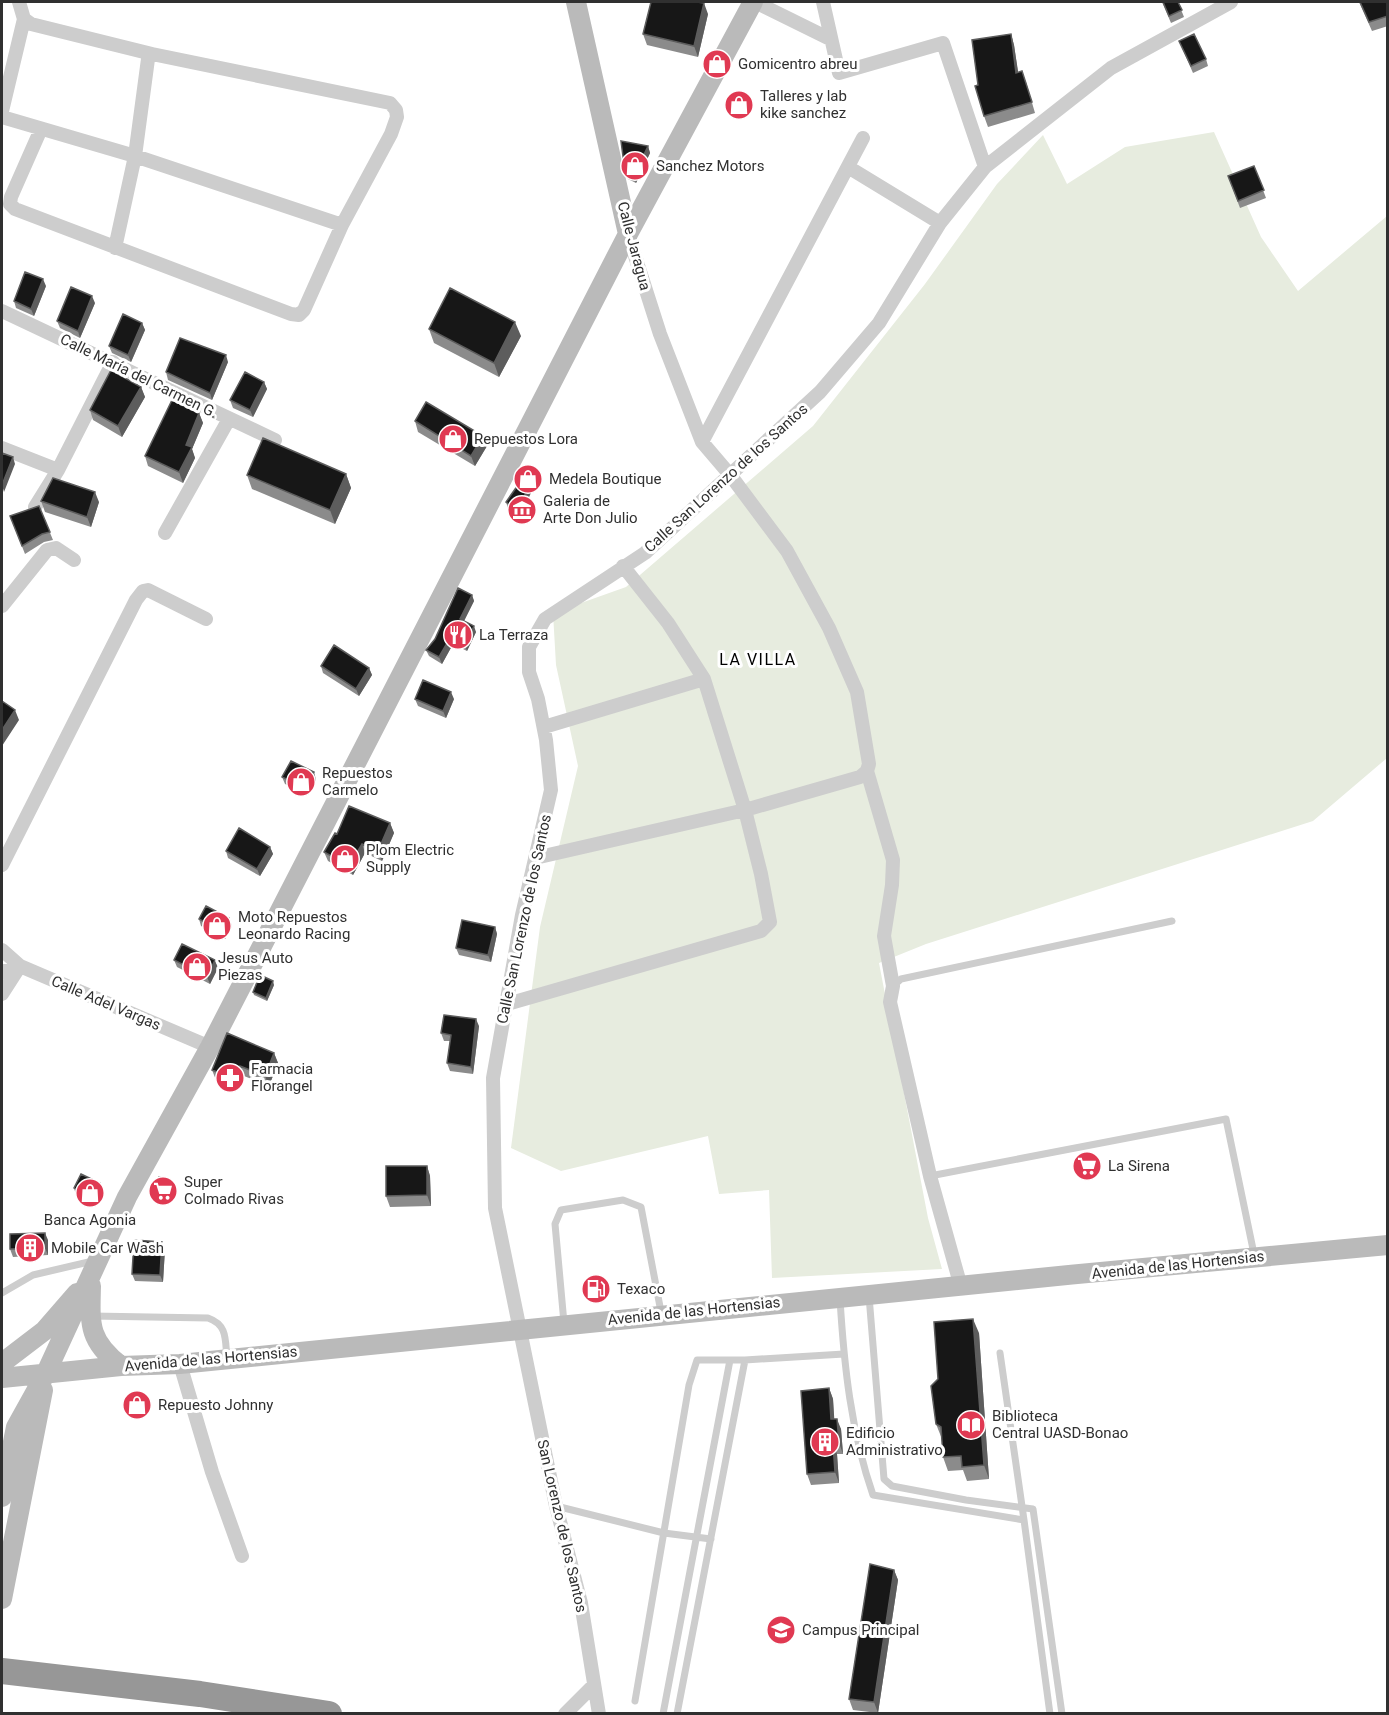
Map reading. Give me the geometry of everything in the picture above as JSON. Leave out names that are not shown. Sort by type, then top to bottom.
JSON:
[{"type":"highway","points":[[2,1671],[200,1694],[329,1713]]},
{"type":"main road","name":"Calle Jaragua","points":[[576,2],[628,234]]},
{"type":"main road","points":[[2,1497],[16,1427],[46,1372],[127,1197],[210,1047],[628,234],[754,2]]},
{"type":"main road","name":"Avenida de las Hortensias","points":[[2,1378],[121,1366],[180,1364],[840,1296],[869,1296],[1387,1245]]},
{"type":"main road","points":[[95,1269],[90,1325],[97,1344],[121,1366]]},
{"type":"main road","points":[[2,1363],[44,1331],[95,1269]]},
{"type":"main road","points":[[2,1599],[46,1372]]},
{"type":"street","points":[[2,111],[24,19],[19,2]]},
{"type":"street","points":[[754,2],[830,39]]},
{"type":"street","points":[[823,2],[839,73],[943,43],[985,167]]},
{"type":"street","name":"Calle San Lorenzo de los Santos","points":[[520,1329],[495,1208],[493,1078],[535,858],[551,790],[544,727],[529,672],[529,647],[545,619],[645,553],[820,392],[879,323],[940,223],[985,167],[1111,68],[1231,2]]},
{"type":"street","points":[[24,19],[31,24],[152,54],[390,103],[396,110],[397,117],[391,134],[342,225],[304,310],[299,315],[15,209],[10,204],[10,197],[41,129]]},
{"type":"street","points":[[115,248],[135,156],[148,59],[152,54]]},
{"type":"street","points":[[2,117],[135,156],[342,225]]},
{"type":"street","points":[[702,442],[863,138]]},
{"type":"street","points":[[848,167],[940,223]]},
{"type":"street","name":"Calle Jaragua","points":[[628,234],[660,334],[702,442],[731,476],[787,551],[829,628],[856,692],[869,764],[867,771],[893,860],[885,936],[892,986],[890,1002],[930,1176],[961,1287]]},
{"type":"street","name":"Calle María del Carmen G.","points":[[2,311],[275,440]]},
{"type":"street","points":[[35,507],[58,470],[113,362]]},
{"type":"street","points":[[165,533],[229,419]]},
{"type":"street","points":[[2,448],[58,470]]},
{"type":"street","points":[[2,606],[47,550],[56,548],[74,560]]},
{"type":"street","points":[[507,1004],[766,928],[770,916],[745,810],[704,679],[668,622],[624,566]]},
{"type":"street","points":[[2,865],[136,600],[143,591],[148,591],[206,619]]},
{"type":"street","points":[[544,727],[704,679]]},
{"type":"street","points":[[535,858],[745,810],[860,777],[867,771]]},
{"type":"street","name":"Calle Adel Vargas","points":[[2,950],[20,966],[210,1047]]},
{"type":"street","points":[[2,972],[20,966]]},
{"type":"street","points":[[2,994],[20,966]]},
{"type":"street","name":"San Lorenzo de los Santos","points":[[520,1329],[555,1506],[581,1603],[599,1713]]},
{"type":"street","points":[[180,1364],[199,1432],[242,1556]]},
{"type":"street","points":[[565,1713],[594,1685]]},
{"type":"lane","points":[[892,986],[901,979],[1172,921]]},
{"type":"lane","points":[[930,1176],[1226,1119],[1255,1257]]},
{"type":"lane","points":[[564,1324],[555,1224],[561,1210],[623,1200],[640,1207],[662,1315]]},
{"type":"lane","points":[[2,1293],[33,1275],[95,1269]]},
{"type":"lane","points":[[840,1296],[844,1354],[860,1456],[873,1495],[1024,1520]]},
{"type":"lane","points":[[869,1296],[884,1479],[892,1486],[1033,1509],[1062,1713]]},
{"type":"lane","points":[[90,1316],[208,1318],[218,1321],[224,1328],[227,1359]]},
{"type":"lane","points":[[1000,1353],[1050,1713]]},
{"type":"lane","points":[[634,1701],[689,1385],[697,1360],[745,1360],[844,1354]]},
{"type":"lane","points":[[663,1713],[730,1360]]},
{"type":"lane","points":[[677,1713],[745,1360]]},
{"type":"lane","points":[[555,1506],[664,1533],[711,1539]]},
{"type":"shaded area","points":[[1214,132],[1261,237],[1298,291],[1387,216],[1387,758],[1313,821],[926,944],[879,963],[928,1218],[942,1269],[772,1278],[769,1190],[719,1194],[708,1136],[561,1171],[511,1148],[540,927],[578,766],[556,665],[553,613],[626,587],[813,426],[925,284],[997,184],[1043,135],[1067,184],[1125,147]]},
{"type":"building","points":[[651,2],[704,3],[694,46],[643,34]]},
{"type":"building","points":[[1163,2],[1178,2],[1182,10],[1169,16]]},
{"type":"building","points":[[1360,2],[1388,2],[1388,16],[1369,22]]},
{"type":"building","points":[[1011,34],[1016,73],[1022,71],[1032,102],[984,116],[975,86],[978,85],[972,40]]},
{"type":"building","points":[[1194,34],[1206,59],[1191,66],[1179,41]]},
{"type":"building","name":"Sanchez Motors","points":[[621,141],[648,146],[634,176],[625,172]]},
{"type":"building","points":[[1254,166],[1264,190],[1238,201],[1228,176]]},
{"type":"building","points":[[25,272],[43,279],[31,309],[14,301]]},
{"type":"building","points":[[71,287],[92,296],[78,331],[57,321]]},
{"type":"building","points":[[450,288],[515,322],[494,363],[429,329]]},
{"type":"building","points":[[123,314],[142,323],[128,355],[109,346]]},
{"type":"building","points":[[180,338],[226,355],[210,393],[166,372]]},
{"type":"building","points":[[111,370],[141,387],[118,426],[90,410]]},
{"type":"building","points":[[245,372],[264,382],[250,410],[230,400]]},
{"type":"building","points":[[173,398],[199,413],[186,445],[192,447],[179,472],[145,456]]},
{"type":"building","name":"Repuestos Lora","points":[[426,402],[483,436],[471,456],[415,421]]},
{"type":"building","points":[[263,438],[346,474],[330,510],[247,475]]},
{"type":"building","points":[[2,453],[13,457],[2,485]]},
{"type":"building","points":[[530,468],[536,471],[523,499],[534,507],[527,517],[506,502]]},
{"type":"building","points":[[53,478],[95,492],[87,517],[41,501]]},
{"type":"building","points":[[39,506],[50,532],[22,546],[10,516]]},
{"type":"building","points":[[458,588],[472,595],[460,619],[474,626],[465,645],[450,638],[439,657],[426,650],[435,639]]},
{"type":"building","points":[[334,645],[369,668],[356,689],[321,666]]},
{"type":"building","points":[[423,680],[451,692],[443,711],[415,699]]},
{"type":"building","points":[[2,701],[15,710],[2,730]]},
{"type":"building","points":[[291,761],[314,772],[305,788],[282,777]]},
{"type":"building","points":[[349,806],[390,823],[378,851],[362,844],[349,866],[324,852],[335,833],[337,834]]},
{"type":"building","points":[[239,828],[270,847],[257,869],[226,851]]},
{"type":"building","points":[[206,906],[229,918],[222,932],[199,919]]},
{"type":"building","points":[[462,920],[495,927],[488,955],[456,948]]},
{"type":"building","name":"Jesus Auto Piezas","points":[[182,944],[215,960],[207,977],[174,960]]},
{"type":"building","points":[[260,975],[273,981],[266,998],[253,992]]},
{"type":"building","points":[[444,1015],[476,1019],[471,1067],[447,1063],[451,1035],[441,1033]]},
{"type":"building","points":[[227,1033],[274,1053],[265,1076],[240,1066],[235,1079],[212,1070]]},
{"type":"building","points":[[386,1166],[427,1166],[427,1195],[386,1196]]},
{"type":"building","points":[[81,1174],[100,1183],[93,1198],[74,1188]]},
{"type":"building","name":"Super Colmado Rivas","points":[[159,1177],[170,1181],[164,1197],[153,1193]]},
{"type":"building","points":[[45,1233],[45,1248],[10,1249],[10,1234]]},
{"type":"building","points":[[134,1240],[162,1242],[160,1275],[132,1274]]},
{"type":"building","points":[[973,1319],[984,1465],[962,1467],[961,1456],[943,1457],[941,1427],[936,1424],[931,1386],[938,1379],[934,1322]]},
{"type":"building","name":"Edificio Administrativo","points":[[829,1388],[831,1419],[837,1419],[839,1443],[833,1444],[835,1472],[807,1474],[801,1391]]},
{"type":"building","points":[[870,1564],[894,1570],[874,1702],[849,1699]]},
{"type":"place","name":"Gomicentro abreu","points":[[717,64]]},
{"type":"place","name":"Talleres y lab kike sanchez","points":[[739,105]]},
{"type":"place","name":"Sanchez Motors","points":[[635,166]]},
{"type":"place","name":"Repuestos Lora","points":[[453,439]]},
{"type":"place","name":"Medela Boutique","points":[[528,479]]},
{"type":"place","name":"Galeria de Arte Don Julio","points":[[522,510]]},
{"type":"place","name":"La Terraza","points":[[458,635]]},
{"type":"place","name":"Repuestos Carmelo","points":[[301,782]]},
{"type":"place","name":"Plom Electric Supply","points":[[345,859]]},
{"type":"place","name":"Moto Repuestos Leonardo Racing","points":[[217,926]]},
{"type":"place","name":"Jesus Auto Piezas","points":[[197,967]]},
{"type":"place","name":"Farmacia Florangel","points":[[230,1078]]},
{"type":"place","name":"La Sirena","points":[[1087,1166]]},
{"type":"place","name":"Super Colmado Rivas","points":[[163,1191]]},
{"type":"place","name":"Banca Agonia","points":[[90,1193]]},
{"type":"place","name":"Mobile Car Wash","points":[[30,1248]]},
{"type":"place","name":"Texaco","points":[[596,1289]]},
{"type":"place","name":"Repuesto Johnny","points":[[137,1405]]},
{"type":"place","name":"Biblioteca Central UASD-Bonao","points":[[971,1425]]},
{"type":"place","name":"Edificio Administrativo","points":[[825,1442]]},
{"type":"place","name":"Campus Principal","points":[[781,1630]]},
{"type":"district","name":"LA VILLA","points":[[758,659]]}]
